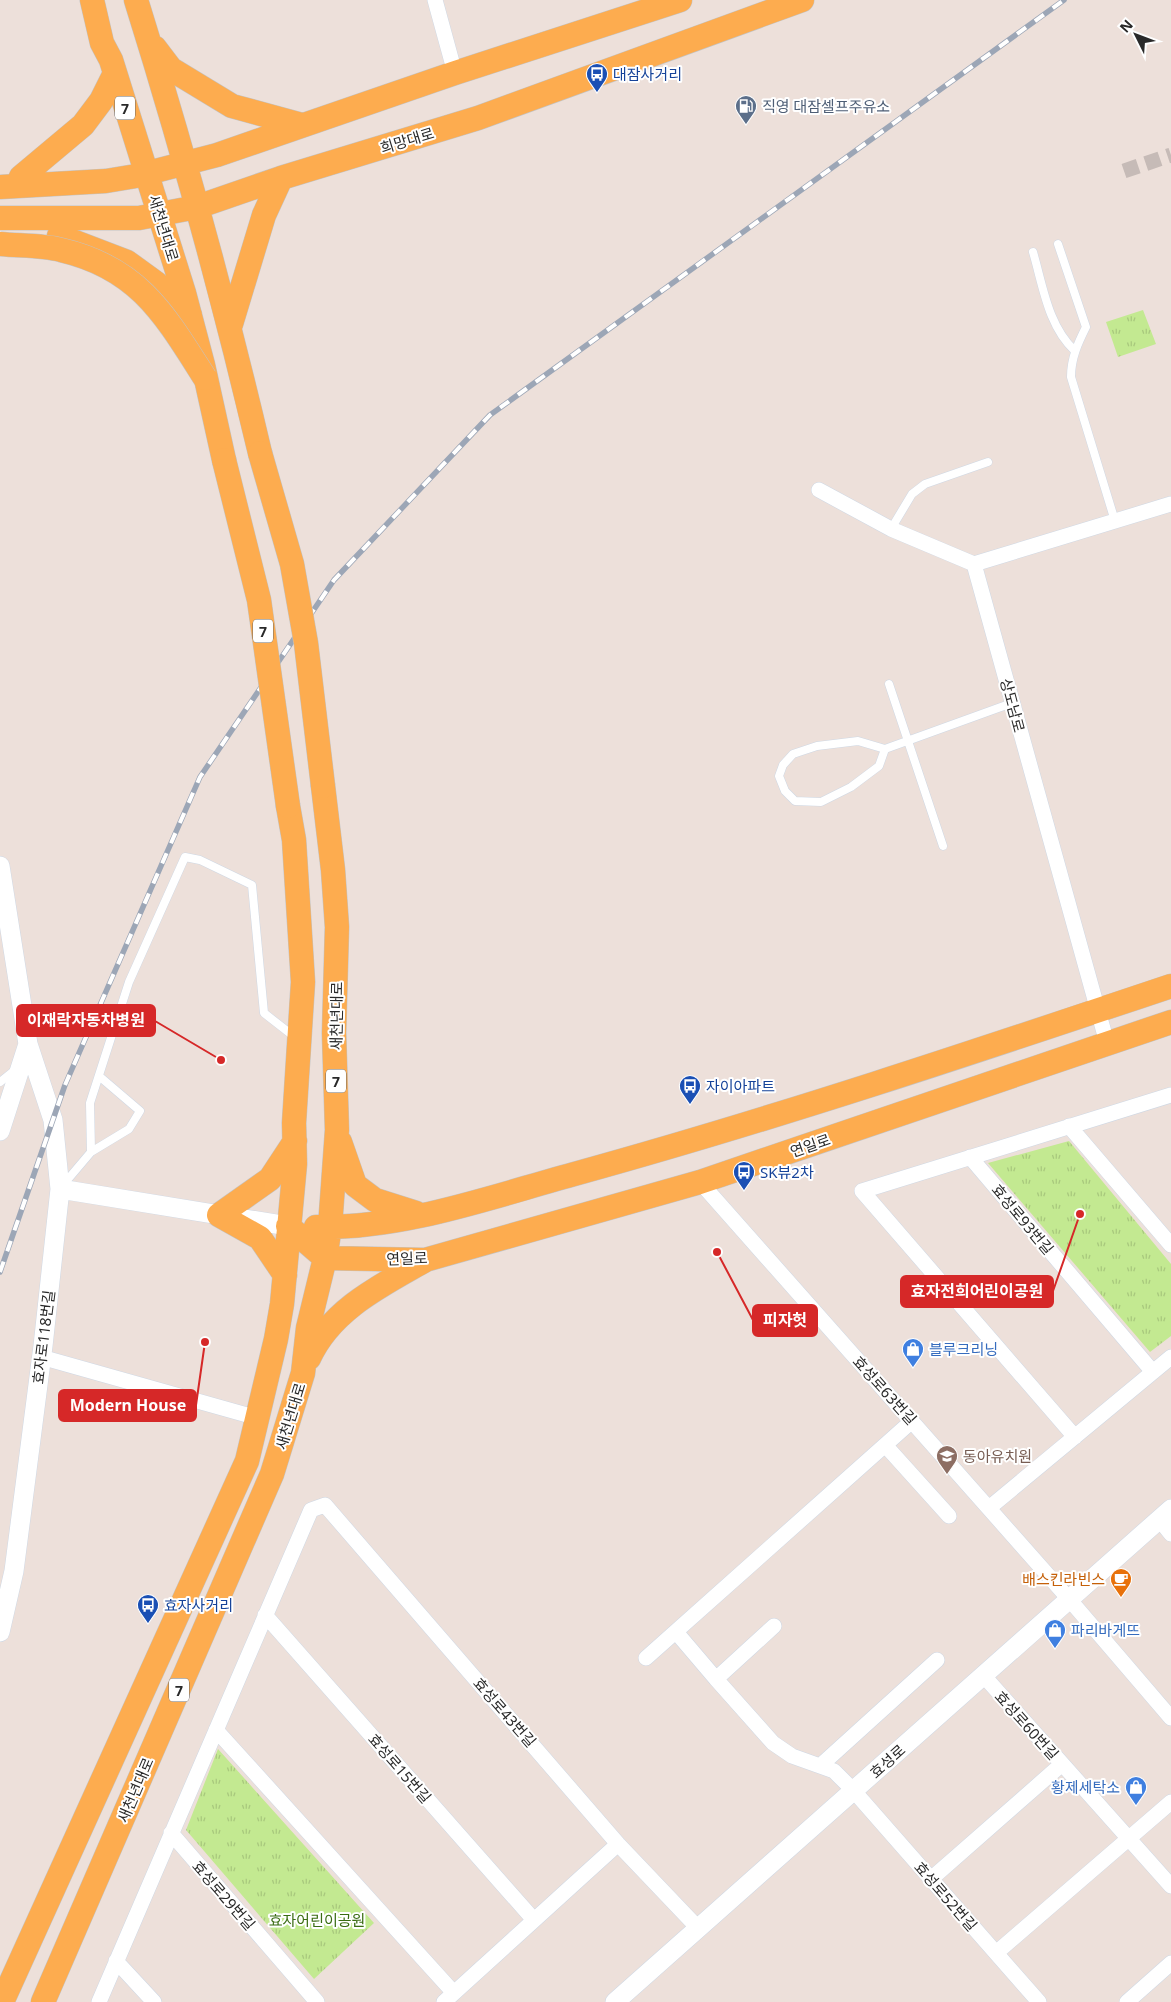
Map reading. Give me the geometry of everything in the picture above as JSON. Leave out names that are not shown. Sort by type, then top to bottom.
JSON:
[{"type":"main road","name":"새천년대로","points":[[2,2002],[247,1461],[276,1339],[285,1275],[295,1164],[302,982],[294,840],[258,600],[190,316],[152,215],[115,74],[102,43],[92,0]]},
{"type":"main road","name":"7","points":[[136,0],[185,163],[230,326]]},
{"type":"main road","points":[[0,187],[106,181],[185,163],[680,0]]},
{"type":"main road","name":"희망대로","points":[[0,218],[100,218],[152,215],[197,207],[281,178],[478,118],[802,0]]},
{"type":"main road","points":[[148,38],[171,69],[203,90],[232,106],[302,125]]},
{"type":"main road","points":[[11,177],[84,125],[115,74]]},
{"type":"main road","points":[[11,177],[102,168],[141,174]]},
{"type":"main road","points":[[230,326],[264,215],[281,178]]},
{"type":"main road","points":[[0,249],[116,226],[152,215]]},
{"type":"main road","points":[[59,236],[127,262],[156,283],[190,316]]},
{"type":"main road","points":[[0,244],[60,250],[86,258],[124,275],[153,301],[205,378]]},
{"type":"main road","name":"새천년대로","points":[[43,2002],[272,1474],[303,1373],[308,1328],[325,1258],[330,1227],[337,1130],[334,1033],[337,927],[334,870],[306,643],[292,564],[260,453],[230,326]]},
{"type":"main road","points":[[288,1226],[330,1227],[423,1215],[709,1136],[1171,986]]},
{"type":"main road","name":"연일로","points":[[325,1258],[425,1260],[700,1182],[1171,1022]]},
{"type":"main road","points":[[337,1130],[355,1185],[375,1200],[423,1215]]},
{"type":"main road","points":[[285,1275],[260,1238],[219,1215],[270,1179],[295,1140]]},
{"type":"main road","points":[[288,1226],[325,1258]]},
{"type":"main road","points":[[303,1373],[317,1340],[345,1311],[371,1290],[425,1260]]},
{"type":"street","points":[[435,0],[455,73]]},
{"type":"street","points":[[819,490],[891,529],[974,564],[1171,504]]},
{"type":"street","name":"상도남로","points":[[974,564],[1107,1043]]},
{"type":"street","points":[[0,866],[28,1044],[0,1131]]},
{"type":"street","name":"효자로118번길","points":[[0,1632],[14,1571],[42,1357],[60,1189],[53,1120],[28,1044]]},
{"type":"street","points":[[1075,1437],[862,1191],[1171,1094]]},
{"type":"street","points":[[1069,1126],[1171,1245]]},
{"type":"street","name":"효성로93번길","points":[[970,1157],[1153,1372]]},
{"type":"street","name":"효성로63번길","points":[[700,1182],[1070,1599],[1171,1718]]},
{"type":"street","points":[[60,1189],[288,1226]]},
{"type":"street","points":[[42,1357],[258,1418]]},
{"type":"street","points":[[990,1508],[1171,1357]]},
{"type":"street","points":[[646,1658],[912,1421]]},
{"type":"street","points":[[885,1445],[948,1516]]},
{"type":"street","name":"효성로43번길","points":[[265,1615],[311,1510],[325,1504],[618,1844],[698,1928]]},
{"type":"street","name":"효성로","points":[[615,2002],[1165,1514],[1171,1534]]},
{"type":"street","points":[[98,2002],[265,1615]]},
{"type":"street","name":"효성로15번길","points":[[265,1615],[534,1920]]},
{"type":"street","points":[[716,1679],[774,1626]]},
{"type":"street","name":"효성로52번길","points":[[676,1632],[773,1743],[792,1756],[834,1771],[853,1790],[1039,2002]]},
{"type":"street","points":[[820,1766],[936,1660]]},
{"type":"street","name":"효성로60번길","points":[[983,1675],[1171,1886]]},
{"type":"street","points":[[216,1730],[449,1997],[618,1844]]},
{"type":"street","points":[[931,1879],[1062,1764]]},
{"type":"street","points":[[996,1953],[1171,1802]]},
{"type":"street","name":"효성로29번길","points":[[171,1834],[317,2002]]},
{"type":"street","points":[[116,1961],[154,2002]]},
{"type":"street","points":[[1127,2002],[1171,1963]]},
{"type":"lane","points":[[1058,244],[1086,327],[1075,351],[1071,366],[1072,377],[1115,521]]},
{"type":"lane","points":[[1033,252],[1053,322],[1062,339],[1075,351]]},
{"type":"lane","points":[[891,529],[912,494],[925,484],[988,462]]},
{"type":"lane","points":[[889,684],[943,846]]},
{"type":"lane","points":[[885,749],[879,766],[851,787],[822,802],[795,801],[785,791],[779,776],[783,765],[793,754],[817,746],[858,740],[885,749],[1012,703]]},
{"type":"lane","points":[[90,1152],[90,1103],[129,982],[185,857],[200,860],[252,885],[264,1013],[299,1041]]},
{"type":"lane","points":[[0,1082],[23,1063]]},
{"type":"lane","points":[[60,1189],[90,1152],[129,1129],[140,1111],[99,1076]]},
{"type":"green space","points":[[1143,310],[1156,344],[1118,357],[1106,322]]},
{"type":"green space","points":[[1069,1141],[1171,1264],[1171,1336],[1150,1352],[988,1163]]},
{"type":"green space","name":"효자어린이공원","points":[[218,1749],[374,1923],[314,1979],[186,1830]]},
{"type":"tunnel","points":[[1124,171],[1171,155]]},
{"type":"railway","points":[[0,1272],[65,1085],[200,777],[334,580],[490,415],[1064,0]]},
{"type":"place","name":"대잠사거리","points":[[597,93]]},
{"type":"place","name":"직영 대잠셀프주유소","points":[[746,125]]},
{"type":"place","name":"이재락자동차병원","points":[[221,1060]]},
{"type":"place","name":"자이아파트","points":[[690,1105]]},
{"type":"place","name":"SK뷰2차","points":[[744,1191]]},
{"type":"place","name":"효자전희어린이공원","points":[[1080,1214]]},
{"type":"place","name":"피자헛","points":[[717,1252]]},
{"type":"place","name":"Modern House","points":[[205,1342]]},
{"type":"place","name":"블루크리닝","points":[[913,1368]]},
{"type":"place","name":"동아유치원","points":[[947,1475]]},
{"type":"place","name":"배스킨라빈스","points":[[1121,1598]]},
{"type":"place","name":"효자사거리","points":[[148,1624]]},
{"type":"place","name":"파리바게뜨","points":[[1055,1649]]},
{"type":"place","name":"황제세탁소","points":[[1136,1806]]}]
